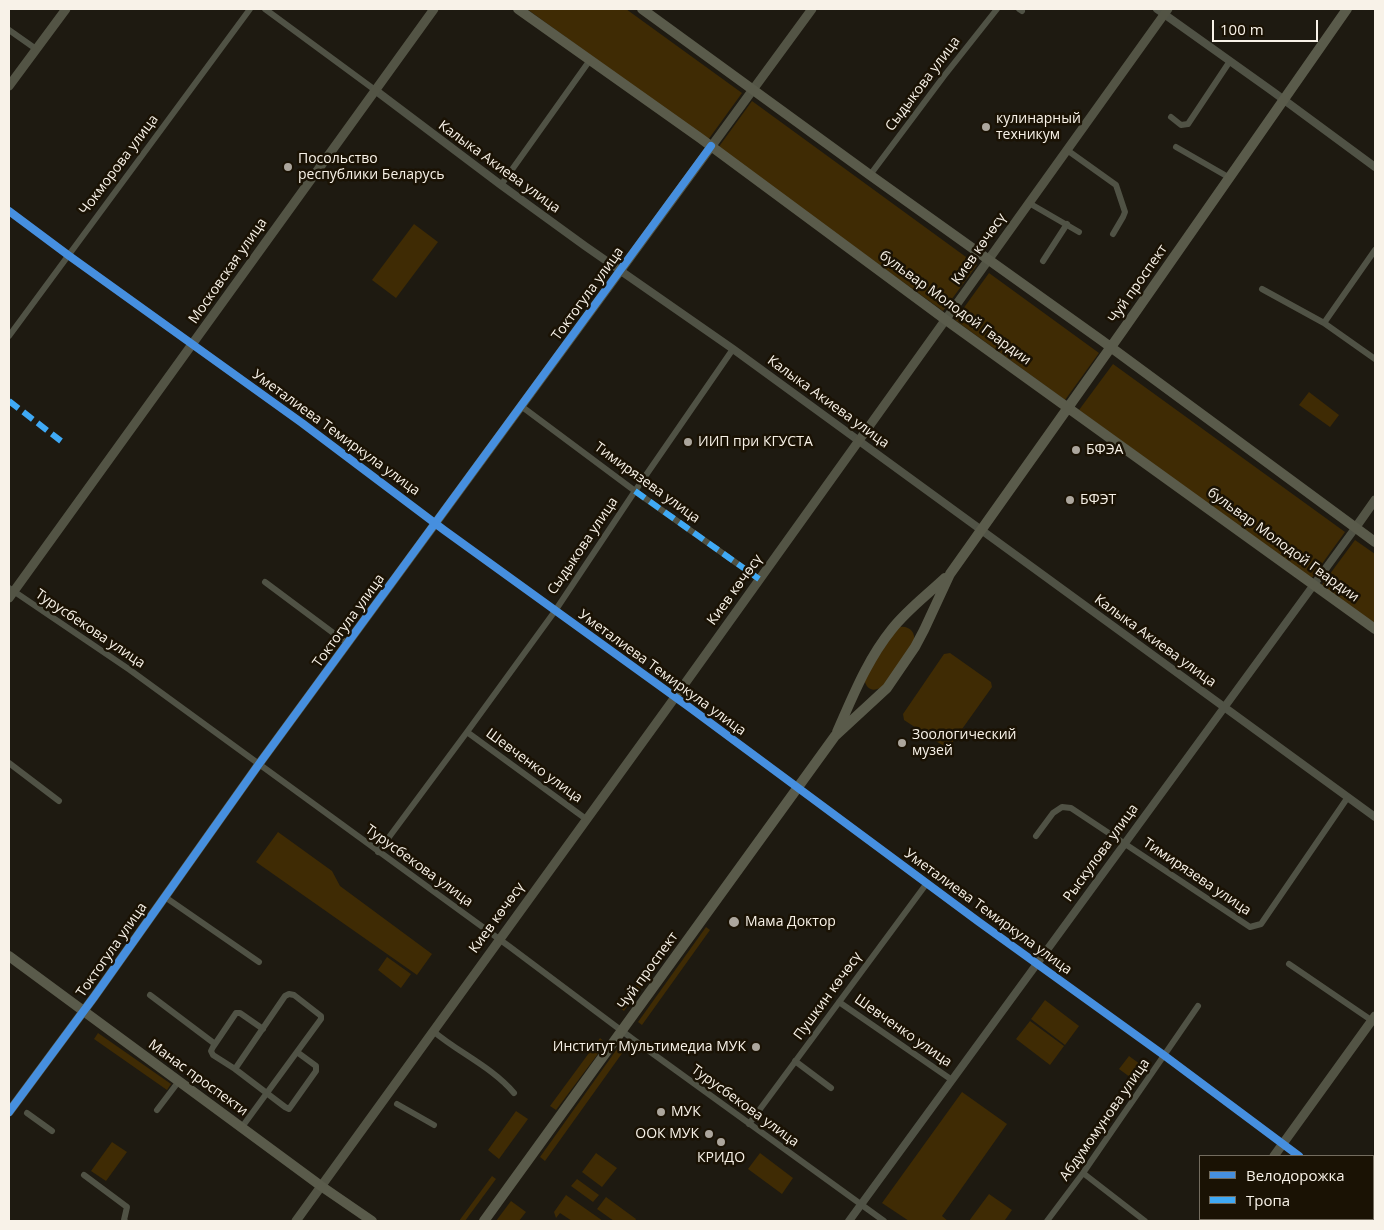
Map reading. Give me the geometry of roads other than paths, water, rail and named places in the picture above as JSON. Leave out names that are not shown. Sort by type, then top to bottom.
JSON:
[{"type":"main road","points":[[9,86],[66,9]]},
{"type":"main road","name":"Московская улица","points":[[10,592],[193,344],[434,9]]},
{"type":"main road","name":"бульвар Молодой Гвардии","points":[[518,9],[711,146],[946,320],[1375,629]]},
{"type":"main road","points":[[642,9],[1111,348],[1375,542]]},
{"type":"main road","name":"Токтогула улица","points":[[9,1112],[84,1011],[259,764],[812,9]]},
{"type":"main road","name":"Чуй проспект","points":[[835,736],[890,683],[915,647],[950,574],[1111,348],[1347,9]]},
{"type":"main road","name":"Киев көчөсү","points":[[296,1221],[946,320],[1067,150],[1163,10]]},
{"type":"main road","name":"Рыскулова улица","points":[[1356,527],[1375,500]]},
{"type":"main road","name":"Чуй проспект","points":[[484,1221],[835,736],[863,672],[891,630],[950,574]]},
{"type":"main road","name":"Манас проспекти","points":[[9,956],[321,1186],[372,1221]]},
{"type":"main road","points":[[1275,1155],[1374,1020]]},
{"type":"street","name":"Чокморова улица","points":[[9,336],[250,9]]},
{"type":"street","name":"Калыка Акиева улица","points":[[266,9],[501,185],[859,440],[1375,817]]},
{"type":"street","name":"Сыдыкова улица","points":[[870,175],[997,9]]},
{"type":"street","points":[[1163,10],[1375,167]]},
{"type":"street","points":[[9,30],[36,49]]},
{"type":"street","points":[[501,185],[590,60]]},
{"type":"street","points":[[1171,117],[1181,125],[1188,124],[1230,61]]},
{"type":"street","points":[[1176,148],[1230,178]]},
{"type":"street","points":[[1067,150],[1118,188],[1125,212],[1124,217],[1112,234]]},
{"type":"street","points":[[1029,203],[1079,232]]},
{"type":"street","name":"Уметалиева Темиркула улица","points":[[9,211],[302,423],[436,524],[1298,1155]]},
{"type":"street","points":[[1043,261],[1067,224]]},
{"type":"street","points":[[1324,323],[1375,250]]},
{"type":"street","points":[[1262,289],[1324,323],[1375,359]]},
{"type":"street","name":"Сыдыкова улица","points":[[378,852],[555,611],[733,349]]},
{"type":"street","name":"Тимирязева улица","points":[[521,406],[635,491],[759,579]]},
{"type":"street","name":"Рыскулова улица","points":[[849,1221],[1356,527]]},
{"type":"street","points":[[265,582],[348,644]]},
{"type":"street","name":"Турусбекова улица","points":[[10,592],[124,666],[884,1221]]},
{"type":"street","name":"Шевченко улица","points":[[467,732],[586,819]]},
{"type":"street","points":[[9,763],[59,801]]},
{"type":"street","name":"Тимирязева улица","points":[[1036,836],[1053,813],[1062,807],[1071,808],[1250,927],[1261,924],[1348,797]]},
{"type":"street","name":"Пушкин көчөсү","points":[[749,1124],[927,883]]},
{"type":"street","points":[[165,897],[259,962]]},
{"type":"street","points":[[1288,964],[1374,1020]]},
{"type":"street","points":[[235,1070],[289,994],[294,995],[321,1016],[321,1019],[242,1127]]},
{"type":"street","points":[[150,995],[215,1044]]},
{"type":"street","name":"Шевченко улица","points":[[839,1002],[952,1080]]},
{"type":"street","name":"Абдумомунова улица","points":[[1047,1221],[1083,1173],[1198,1006]]},
{"type":"street","points":[[263,1029],[240,1013],[236,1013],[211,1051],[212,1054],[289,1109],[316,1070],[316,1066],[297,1052]]},
{"type":"street","points":[[433,1031],[500,1078],[514,1093]]},
{"type":"street","points":[[795,1061],[831,1088]]},
{"type":"street","points":[[157,1110],[179,1081]]},
{"type":"street","points":[[397,1104],[434,1125]]},
{"type":"street","points":[[27,1113],[52,1131]]},
{"type":"street","points":[[1083,1173],[1145,1221]]},
{"type":"street","points":[[84,1175],[127,1207],[125,1221]]},
{"type":"place","name":"кулинарный техникум","points":[[986,127]]},
{"type":"place","name":"Посольство республики Беларусь","points":[[288,167]]},
{"type":"place","name":"ИИП при КГУСТА","points":[[688,442]]},
{"type":"place","name":"БФЭА","points":[[1076,450]]},
{"type":"place","name":"БФЭТ","points":[[1070,500]]},
{"type":"place","name":"Зоологический музей","points":[[902,743]]},
{"type":"place","name":"Мама Доктор","points":[[734,922]]},
{"type":"place","name":"Институт Мультимедиа МУК","points":[[756,1047]]},
{"type":"place","name":"МУК","points":[[661,1112]]},
{"type":"place","name":"ООК МУК","points":[[709,1134]]},
{"type":"place","name":"КРИДО","points":[[721,1142]]}]
